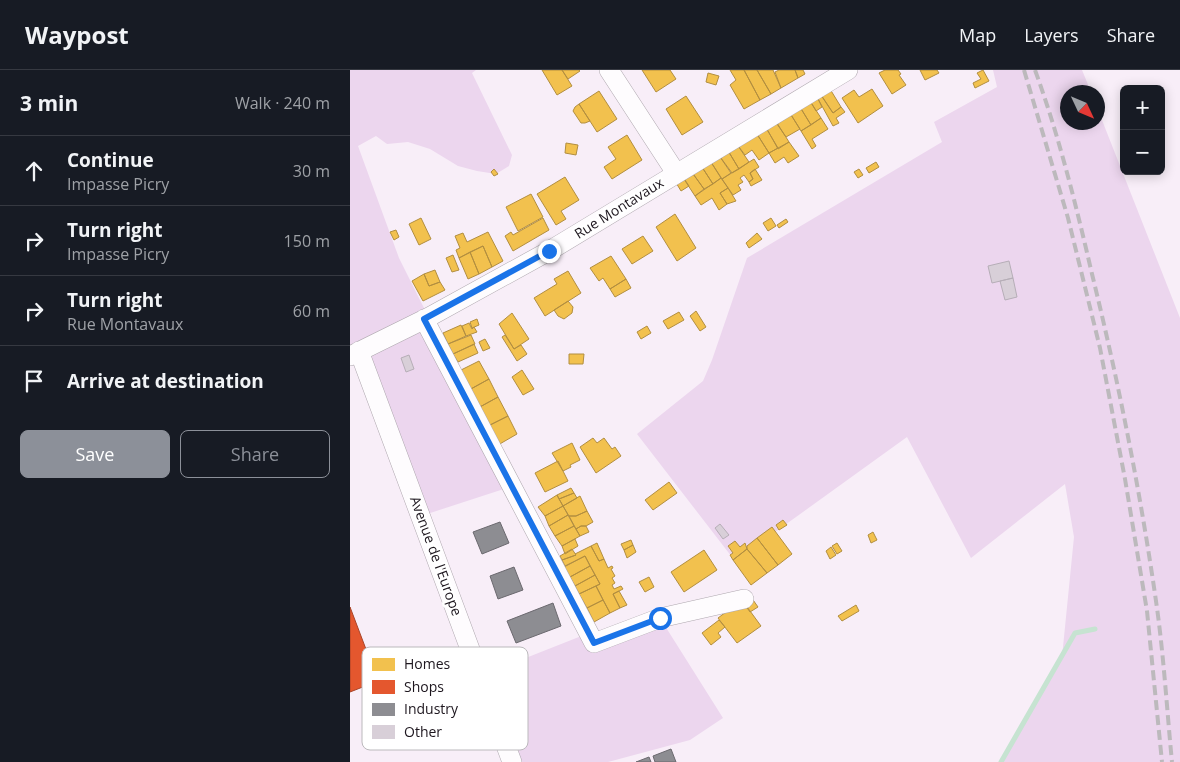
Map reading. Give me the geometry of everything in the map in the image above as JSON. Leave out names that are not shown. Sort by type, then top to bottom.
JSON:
[{"type":"street","name":"Rue Montavaux","points":[[609,70],[676,173]]},
{"type":"street","name":"Rue Montavaux","points":[[354,354],[424,319],[549,251],[848,70]]},
{"type":"street","points":[[424,319],[594,643],[660,618],[744,599]]},
{"type":"street","name":"Avenue de l'Europe","points":[[354,354],[467,647]]},
{"type":"street","name":"Avenue de l'Europe","points":[[507,750],[512,762]]},
{"type":"shaded area","points":[[350,70],[476,70],[472,73],[512,155],[509,166],[496,174],[458,166],[430,149],[408,142],[387,144],[376,136],[358,146],[399,258],[513,486],[421,516],[359,351],[350,356]]},
{"type":"shaded area","points":[[993,70],[1082,70],[1088,85],[1060,85],[1060,130],[1105,130],[1105,128],[1120,166],[1120,175],[1124,175],[1180,318],[1180,762],[1002,762],[1062,657],[1074,537],[1065,484],[971,558],[907,437],[735,561],[637,434],[703,381],[747,258],[942,142],[934,122],[997,87]]},
{"type":"shaded area","points":[[660,618],[723,718],[690,740],[608,762],[512,762],[508,750],[528,750],[528,657],[589,633],[595,643]]},
{"type":"building: Homes","points":[[542,70],[562,70],[572,86],[557,95]]},
{"type":"building: Homes","points":[[562,70],[579,70],[580,71],[568,79]]},
{"type":"building: Homes","points":[[642,70],[670,70],[676,79],[656,92]]},
{"type":"building: Homes","points":[[730,70],[744,70],[760,100],[744,109],[730,85],[736,80]]},
{"type":"building: Homes","points":[[744,70],[757,70],[771,94],[760,100]]},
{"type":"building: Homes","points":[[757,70],[773,70],[781,88],[771,94]]},
{"type":"building: Homes","points":[[779,70],[795,70],[798,78],[781,88],[775,72]]},
{"type":"building: Homes","points":[[795,70],[803,70],[805,74],[798,78]]},
{"type":"building: Homes","points":[[885,70],[898,70],[906,85],[892,94],[879,73]]},
{"type":"building: Homes","points":[[920,70],[937,70],[939,73],[925,80]]},
{"type":"building: Homes","points":[[983,70],[989,81],[975,88],[973,83],[981,79],[977,73]]},
{"type":"building: Homes","points":[[708,73],[719,76],[716,85],[706,82]]},
{"type":"building: Homes","points":[[830,89],[841,107],[833,113],[821,95]]},
{"type":"building: Homes","points":[[872,89],[883,106],[858,123],[842,98],[854,90],[859,97]]},
{"type":"building: Homes","points":[[599,91],[617,119],[597,132],[579,104]]},
{"type":"building: Homes","points":[[821,95],[833,113],[841,107],[845,112],[836,118],[839,123],[833,126],[817,97]]},
{"type":"building: Homes","points":[[686,96],[703,122],[682,135],[666,109]]},
{"type":"building: Homes","points":[[817,97],[822,107],[816,111],[810,101]]},
{"type":"building: Homes","points":[[810,101],[821,118],[811,125],[800,107]]},
{"type":"building: Homes","points":[[579,104],[590,121],[581,123],[573,111]]},
{"type":"building: Homes","points":[[800,107],[811,125],[801,131],[790,113]]},
{"type":"building: Homes","points":[[791,115],[800,129],[786,137],[777,124]]},
{"type":"building: Homes","points":[[821,118],[828,129],[812,139],[816,146],[812,149],[801,131]]},
{"type":"building: Homes","points":[[777,123],[789,142],[778,149],[767,129]]},
{"type":"building: Homes","points":[[766,128],[778,148],[769,153],[757,134]]},
{"type":"building: Homes","points":[[757,134],[769,153],[759,160],[752,150],[745,155],[736,143]]},
{"type":"building: Homes","points":[[627,135],[642,160],[612,179],[604,167],[616,159],[608,147]]},
{"type":"building: Homes","points":[[789,142],[799,156],[788,163],[784,157],[775,163],[769,153]]},
{"type":"building: Homes","points":[[566,143],[578,145],[576,155],[565,153]]},
{"type":"building: Homes","points":[[736,143],[749,162],[739,169],[727,149]]},
{"type":"building: Homes","points":[[727,149],[739,169],[732,173],[718,154]]},
{"type":"building: Homes","points":[[718,154],[731,173],[722,179],[709,159]]},
{"type":"building: Homes","points":[[709,159],[721,178],[713,184],[700,164]]},
{"type":"building: Homes","points":[[754,159],[759,167],[750,173],[753,179],[749,182],[744,175],[740,178],[743,182],[738,185],[741,190],[733,195],[722,179]]},
{"type":"building: Homes","points":[[876,162],[879,167],[869,173],[866,168]]},
{"type":"building: Homes","points":[[700,164],[713,184],[704,189],[691,171]]},
{"type":"building: Homes","points":[[494,169],[498,174],[494,176],[491,172]]},
{"type":"building: Homes","points":[[755,169],[762,180],[751,186],[749,182],[753,179],[750,173]]},
{"type":"building: Homes","points":[[859,169],[863,175],[858,178],[854,172]]},
{"type":"building: Homes","points":[[691,171],[704,189],[695,196],[682,176]]},
{"type":"building: Homes","points":[[565,177],[579,200],[561,211],[566,219],[556,225],[537,194]]},
{"type":"building: Homes","points":[[683,177],[689,186],[681,191],[675,181]]},
{"type":"building: Homes","points":[[721,178],[728,188],[720,193],[727,204],[719,210],[712,198],[701,205],[695,196]]},
{"type":"building: Homes","points":[[728,188],[736,201],[727,204],[720,193]]},
{"type":"building: Homes","points":[[531,194],[543,217],[518,231],[506,207]]},
{"type":"building: Homes","points":[[675,214],[696,248],[677,261],[656,227]]},
{"type":"building: Homes","points":[[421,218],[431,239],[419,245],[409,224]]},
{"type":"building: Homes","points":[[543,218],[549,230],[513,251],[505,236],[511,232],[513,235]]},
{"type":"building: Homes","points":[[771,218],[776,226],[768,231],[763,223]]},
{"type":"building: Homes","points":[[786,219],[788,222],[779,228],[777,225]]},
{"type":"building: Homes","points":[[396,230],[399,237],[394,240],[390,232]]},
{"type":"building: Homes","points":[[488,232],[503,261],[492,267],[483,246],[459,258],[456,250],[460,248],[455,236],[463,233],[467,242]]},
{"type":"building: Homes","points":[[757,233],[762,239],[749,248],[746,243]]},
{"type":"building: Homes","points":[[643,236],[653,251],[632,264],[622,249]]},
{"type":"building: Homes","points":[[483,246],[492,267],[479,274],[470,252]]},
{"type":"building: Homes","points":[[470,252],[479,274],[468,279],[459,258]]},
{"type":"building: Homes","points":[[453,255],[459,270],[452,272],[446,258]]},
{"type":"building: Homes","points":[[611,256],[626,279],[610,289],[603,278],[599,281],[590,268]]},
{"type":"building: Homes","points":[[435,270],[440,282],[429,286],[424,274]]},
{"type":"building: Homes","points":[[568,271],[581,293],[545,316],[534,298],[557,284],[554,279]]},
{"type":"building: Homes","points":[[424,274],[429,286],[440,282],[445,290],[423,301],[412,281]]},
{"type":"building: Homes","points":[[626,279],[631,288],[615,297],[610,289]]},
{"type":"building: Homes","points":[[568,301],[573,307],[572,313],[564,319],[558,316],[554,310]]},
{"type":"building: Homes","points":[[696,311],[706,327],[700,331],[690,316]]},
{"type":"building: Homes","points":[[679,312],[684,320],[668,329],[663,321]]},
{"type":"building: Homes","points":[[512,313],[529,339],[514,349],[499,324]]},
{"type":"building: Homes","points":[[477,319],[479,325],[472,328],[470,322]]},
{"type":"building: Homes","points":[[469,323],[472,329],[474,327],[477,332],[466,336],[462,326]]},
{"type":"building: Homes","points":[[461,325],[466,336],[448,344],[443,333]]},
{"type":"building: Homes","points":[[647,326],[651,333],[641,339],[637,332]]},
{"type":"building: Homes","points":[[471,335],[475,344],[453,354],[448,344]]},
{"type":"building: Homes","points":[[505,335],[514,349],[521,345],[527,354],[517,361],[502,337]]},
{"type":"building: Homes","points":[[485,339],[490,348],[483,351],[479,342]]},
{"type":"building: Homes","points":[[474,344],[478,353],[458,362],[453,354]]},
{"type":"building: Homes","points":[[569,354],[584,354],[583,364],[569,364]]},
{"type":"building: Homes","points":[[479,361],[489,379],[469,390],[459,371]]},
{"type":"building: Homes","points":[[522,370],[534,389],[523,395],[512,377]]},
{"type":"building: Homes","points":[[489,379],[498,397],[478,408],[469,390]]},
{"type":"building: Homes","points":[[498,397],[508,416],[488,426],[478,408]]},
{"type":"building: Homes","points":[[508,416],[517,434],[498,445],[488,426]]},
{"type":"building: Homes","points":[[593,438],[597,443],[604,438],[612,449],[615,447],[621,456],[596,473],[580,447]]},
{"type":"building: Homes","points":[[572,443],[580,460],[563,471],[552,453]]},
{"type":"building: Homes","points":[[558,461],[568,481],[545,492],[535,473]]},
{"type":"building: Homes","points":[[669,482],[677,493],[653,510],[645,500]]},
{"type":"building: Homes","points":[[571,488],[574,493],[559,499],[557,495]]},
{"type":"building: Homes","points":[[574,493],[577,498],[563,506],[559,499]]},
{"type":"building: Homes","points":[[557,495],[563,506],[545,516],[538,507]]},
{"type":"building: Homes","points":[[580,496],[587,511],[576,516],[569,516],[563,506]]},
{"type":"building: Homes","points":[[563,506],[568,515],[549,526],[545,516]]},
{"type":"building: Homes","points":[[587,511],[593,522],[576,529],[569,516],[576,516]]},
{"type":"building: Homes","points":[[568,515],[574,526],[555,536],[549,526]]},
{"type":"building: Homes","points":[[783,520],[787,525],[779,530],[776,525]]},
{"type":"building: Homes","points":[[574,526],[580,536],[562,546],[555,536]]},
{"type":"building: Homes","points":[[586,526],[589,532],[580,536],[576,529]]},
{"type":"building: Homes","points":[[772,527],[792,554],[778,565],[757,538]]},
{"type":"building: Homes","points":[[873,532],[877,540],[871,543],[868,535]]},
{"type":"building: Homes","points":[[757,538],[778,565],[767,573],[747,549],[747,546]]},
{"type":"building: Homes","points":[[575,539],[578,546],[565,554],[562,546]]},
{"type":"building: Homes","points":[[631,540],[633,545],[624,550],[621,544]]},
{"type":"building: Homes","points":[[735,541],[740,547],[745,543],[747,549],[733,560],[730,555],[733,553],[728,546]]},
{"type":"building: Homes","points":[[597,543],[604,559],[599,561],[591,546]]},
{"type":"building: Homes","points":[[837,543],[842,551],[837,554],[832,546]]},
{"type":"building: Homes","points":[[633,545],[636,552],[627,558],[624,550]]},
{"type":"building: Homes","points":[[591,546],[599,561],[604,559],[608,568],[612,566],[613,568],[611,569],[615,576],[612,578],[615,583],[612,585],[614,589],[621,586],[623,589],[613,594],[620,608],[610,613],[596,586],[600,584],[585,556],[565,566],[562,560],[576,555]]},
{"type":"building: Homes","points":[[831,547],[836,555],[830,559],[826,551]]},
{"type":"building: Homes","points":[[572,549],[576,555],[562,560],[560,556]]},
{"type":"building: Homes","points":[[747,549],[767,573],[751,585],[733,560]]},
{"type":"building: Homes","points":[[704,550],[717,570],[684,592],[671,572]]},
{"type":"building: Homes","points":[[585,556],[590,566],[570,577],[564,567]]},
{"type":"building: Homes","points":[[590,566],[595,575],[575,586],[570,577]]},
{"type":"building: Homes","points":[[595,575],[600,584],[579,594],[575,586]]},
{"type":"building: Homes","points":[[649,577],[654,587],[645,592],[639,582]]},
{"type":"building: Homes","points":[[596,586],[603,600],[587,608],[579,594]]},
{"type":"building: Homes","points":[[619,591],[627,605],[620,608],[613,594]]},
{"type":"building: Homes","points":[[751,597],[758,607],[750,612],[743,602]]},
{"type":"building: Homes","points":[[603,600],[610,613],[594,622],[587,608]]},
{"type":"building: Homes","points":[[742,600],[761,626],[737,643],[718,618]]},
{"type":"building: Homes","points":[[856,605],[859,611],[842,621],[838,616]]},
{"type":"building: Homes","points":[[719,620],[725,627],[718,633],[721,637],[711,645],[702,633]]},
{"type":"building: Shops","points":[[350,607],[365,647],[362,647],[362,687],[350,692]]},
{"type":"building: Industry","points":[[500,522],[509,543],[482,554],[473,532]]},
{"type":"building: Industry","points":[[514,567],[523,590],[498,599],[490,576]]},
{"type":"building: Industry","points":[[553,603],[561,626],[516,643],[507,621]]},
{"type":"building: Industry","points":[[671,749],[676,762],[655,762],[653,756]]},
{"type":"building: Industry","points":[[649,757],[651,762],[636,762]]},
{"type":"building: Other","points":[[1009,261],[1013,278],[992,283],[988,266]]},
{"type":"building: Other","points":[[1013,278],[1017,297],[1005,300],[1000,281]]},
{"type":"building: Other","points":[[409,355],[414,369],[406,372],[401,358]]},
{"type":"building: Other","points":[[720,524],[729,535],[723,539],[715,528]]},
{"type":"waterway","points":[[1001,762],[1075,633],[1095,629]]},
{"type":"railway","points":[[1024,70],[1068,218],[1100,348],[1125,479],[1147,611],[1162,762]]},
{"type":"railway","points":[[1035,70],[1052,120],[1073,197],[1102,315],[1129,440],[1157,608],[1172,762]]},
{"type":"route","points":[[549,251],[424,319],[594,643],[660,618]]}]
